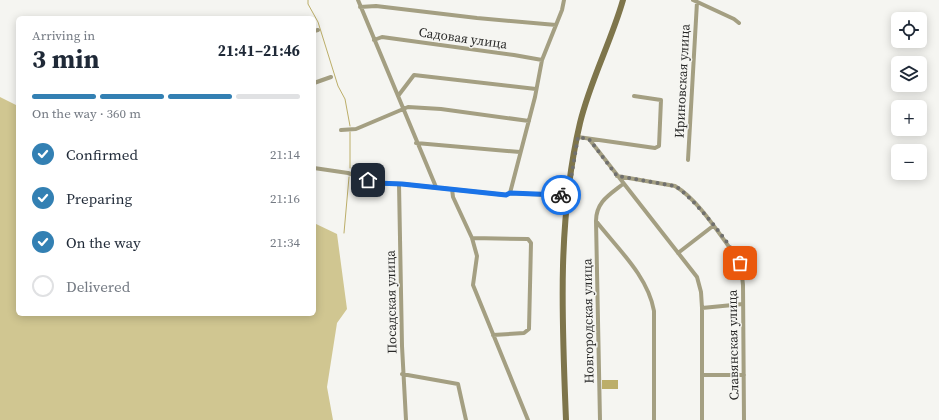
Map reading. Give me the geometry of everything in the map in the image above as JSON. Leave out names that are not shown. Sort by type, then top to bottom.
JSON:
[{"type":"main road","points":[[566,420],[562,287],[568,196],[578,137],[592,82],[611,37],[623,0]]},
{"type":"street","points":[[358,0],[416,143],[436,187]]},
{"type":"street","points":[[510,193],[529,121],[542,60],[564,0]]},
{"type":"street","points":[[695,1],[734,19],[739,23]]},
{"type":"street","name":"Ириновская улица","points":[[688,160],[695,1]]},
{"type":"street","points":[[360,7],[376,6],[477,18],[556,25]]},
{"type":"street","name":"Садовая улица","points":[[374,40],[382,37],[542,60]]},
{"type":"street","points":[[398,96],[414,75],[536,89]]},
{"type":"street","points":[[316,82],[331,77]]},
{"type":"street","points":[[578,137],[655,148],[658,146],[661,100],[634,96]]},
{"type":"street","points":[[341,130],[356,130],[408,107],[441,109],[529,121]]},
{"type":"street","points":[[589,139],[697,277],[701,292],[702,308],[702,420]]},
{"type":"street","points":[[416,143],[422,142],[520,152]]},
{"type":"street","points":[[316,168],[348,173],[376,183],[436,187],[506,195],[510,193],[568,196]]},
{"type":"street","name":"Славянская улица","points":[[617,176],[675,186],[694,201],[741,266],[743,304],[744,420]]},
{"type":"street","name":"Посадская улица","points":[[399,184],[402,374],[406,420]]},
{"type":"street","name":"Новгородская улица","points":[[600,420],[597,208],[601,202],[623,184]]},
{"type":"street","points":[[452,189],[453,197],[472,238],[477,256],[473,285],[528,420]]},
{"type":"street","points":[[596,221],[644,282],[652,298],[654,311],[654,420]]},
{"type":"street","points":[[678,253],[713,226]]},
{"type":"street","points":[[472,238],[528,238],[531,243],[529,329],[524,333],[493,335]]},
{"type":"street","points":[[702,308],[743,304]]},
{"type":"street","points":[[402,374],[458,384],[466,420]]},
{"type":"street","points":[[702,375],[744,375]]},
{"type":"shaded area","points":[[0,97],[16,105],[16,316],[316,316],[316,224],[337,234],[347,309],[337,323],[327,387],[333,420],[0,420]]},
{"type":"shaded area","points":[[602,380],[618,380],[618,389],[602,389]]},
{"type":"waterway","points":[[308,0],[308,4],[315,16]]},
{"type":"waterway","points":[[316,18],[338,86],[345,99],[350,126]]},
{"type":"waterway","points":[[350,132],[350,168]]},
{"type":"waterway","points":[[344,233],[349,177]]},
{"type":"way so far","points":[[561,195],[568,196],[578,137],[589,139],[617,176],[675,186],[683,191],[694,201],[740,263]]},
{"type":"route","points":[[368,180],[376,183],[402,184],[506,195],[510,193],[561,195]]}]
